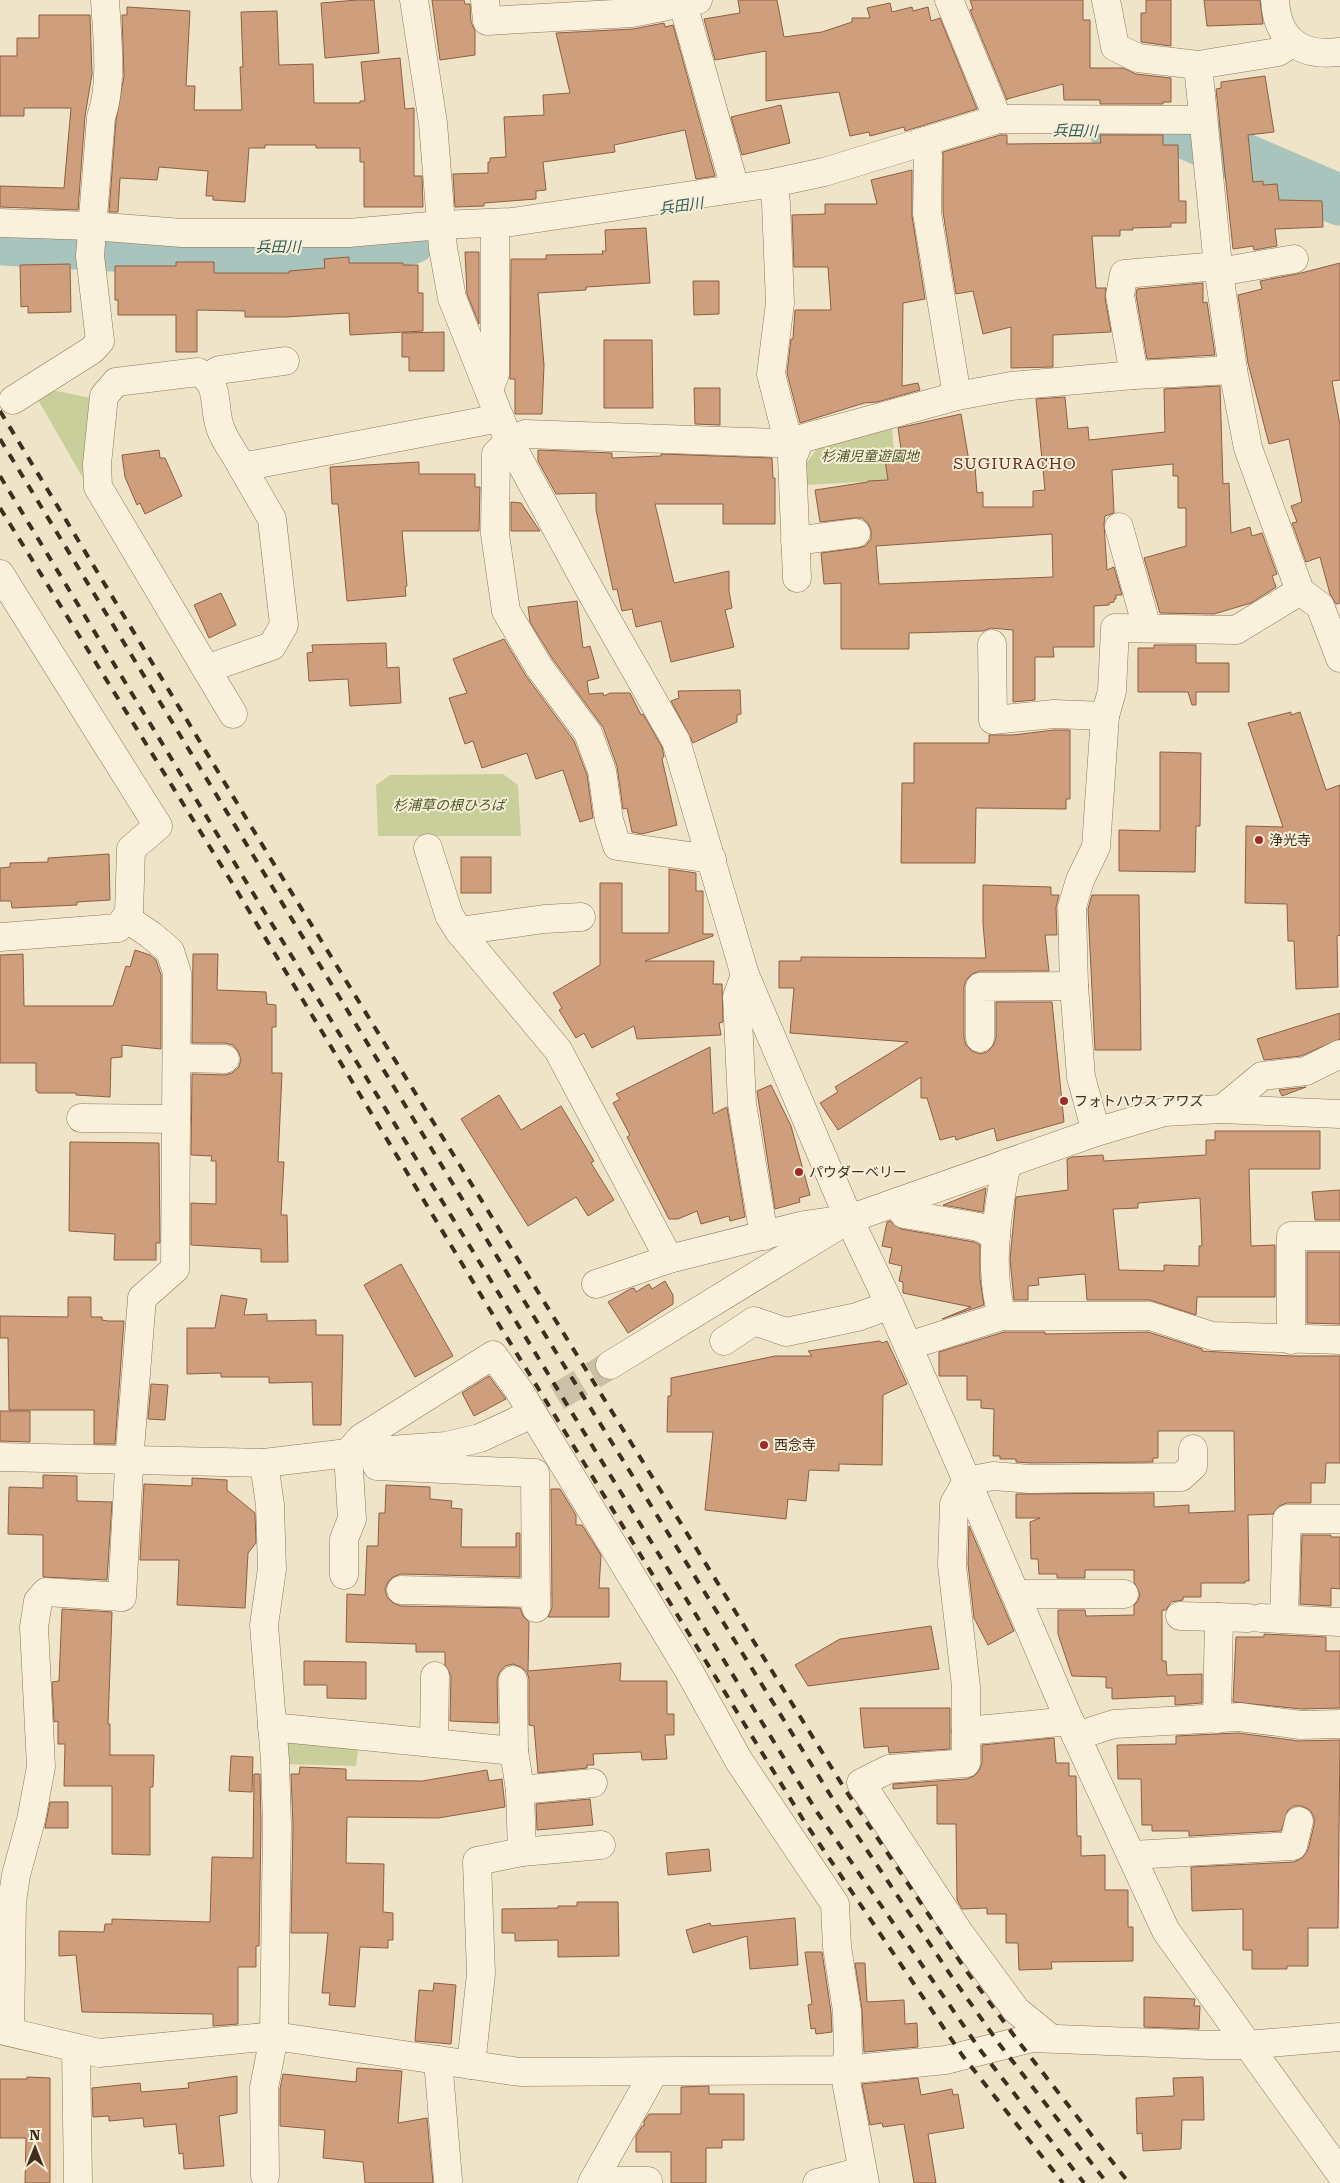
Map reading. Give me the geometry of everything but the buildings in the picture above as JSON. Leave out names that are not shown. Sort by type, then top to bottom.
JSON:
[{"type":"street","points":[[13,400],[97,347],[100,341],[91,238],[101,117],[105,105],[108,49],[105,0]]},
{"type":"street","points":[[414,0],[433,123],[442,233],[452,298],[504,430],[591,592],[676,741],[745,975],[849,1219],[890,1305],[1073,1728],[1166,1931],[1340,2173]]},
{"type":"street","points":[[484,0],[487,22],[632,13],[690,2],[735,188]]},
{"type":"street","points":[[949,0],[998,119]]},
{"type":"street","points":[[1106,0],[1115,48],[1138,58],[1198,64],[1278,52],[1292,43]]},
{"type":"street","points":[[1275,0],[1275,13],[1281,28],[1292,43],[1305,51],[1327,54],[1340,52]]},
{"type":"street","points":[[1198,64],[1218,269],[1233,370],[1248,448],[1300,591],[1320,606],[1340,658]]},
{"type":"street","points":[[0,223],[91,238],[182,233],[442,233],[495,230],[735,188],[774,190],[824,172],[926,147],[998,119],[1203,126]]},
{"type":"street","points":[[926,147],[927,212],[957,396]]},
{"type":"street","points":[[774,190],[780,303],[771,374],[794,440],[792,459],[797,578]]},
{"type":"street","points":[[489,391],[495,374],[495,230]]},
{"type":"street","points":[[1134,375],[1120,295],[1124,274],[1218,269],[1294,259]]},
{"type":"street","points":[[207,377],[220,370],[285,360]]},
{"type":"street","points":[[242,467],[504,430],[525,434],[769,443],[794,440],[957,396],[1011,386],[1134,375],[1233,370]]},
{"type":"street","points":[[206,669],[272,646],[284,625],[272,519],[221,430],[212,385],[207,377],[198,372],[116,382],[104,396],[97,464],[98,487],[206,669],[233,714]]},
{"type":"street","points":[[504,430],[496,454],[495,534],[506,611],[539,667],[588,733],[602,770],[609,820],[617,846],[712,860]]},
{"type":"street","points":[[1119,526],[1146,628]]},
{"type":"street","points":[[796,541],[856,533]]},
{"type":"street","points":[[0,574],[158,826],[131,849],[129,913],[118,928],[0,937]]},
{"type":"street","points":[[1096,1132],[1081,1078],[1074,986],[1072,907],[1080,880],[1096,847],[1104,716],[1112,691],[1115,628],[1236,630],[1300,591]]},
{"type":"street","points":[[992,644],[993,720],[1054,714],[1104,716]]},
{"type":"street","points":[[428,848],[449,915],[459,931],[558,1050],[669,1259]]},
{"type":"street","points":[[459,931],[544,918],[581,917]]},
{"type":"street","points":[[126,918],[170,951],[177,973],[175,1268],[142,1298],[129,1460],[122,1597],[46,1592],[38,1601],[34,1627],[41,1767],[31,1820],[16,1875],[12,1901],[5,2031],[99,2053],[274,2036],[520,2072],[844,2070],[946,2060],[1032,2038],[1132,2043],[1247,2044],[1340,2037]]},
{"type":"street","points":[[745,975],[738,997],[742,1104],[764,1236]]},
{"type":"street","points":[[980,1038],[980,987],[1074,986]]},
{"type":"street","points":[[1222,1109],[1262,1076],[1306,1071],[1340,1054]]},
{"type":"street","points":[[177,1058],[224,1058]]},
{"type":"street","points":[[610,1366],[849,1219],[1096,1132],[1164,1112],[1222,1109],[1340,1114]]},
{"type":"street","points":[[81,1118],[176,1119]]},
{"type":"street","points":[[1002,1316],[997,1299],[996,1236],[1007,1163]]},
{"type":"street","points":[[897,1202],[904,1214],[979,1227],[996,1236]]},
{"type":"street","points":[[596,1284],[669,1259],[764,1236],[804,1224],[849,1219]]},
{"type":"street","points":[[1291,1340],[1290,1236],[1340,1236]]},
{"type":"street","points":[[724,1341],[754,1320],[786,1332],[857,1317],[890,1305]]},
{"type":"street","points":[[908,1346],[1002,1316],[1150,1316],[1212,1336],[1291,1340],[1340,1340]]},
{"type":"street","points":[[344,1575],[344,1538],[352,1519],[348,1453],[361,1438],[493,1355],[518,1389],[688,1669],[739,1761],[835,1904],[837,1947],[847,2011],[848,2054],[844,2070],[863,2177],[817,2183]]},
{"type":"street","points":[[0,1457],[264,1463],[348,1453],[446,1446],[517,1428],[470,1452],[375,1466]]},
{"type":"street","points":[[1049,2038],[1016,2010],[958,1931],[861,1784],[889,1769],[966,1763],[966,1688],[952,1564],[954,1504],[967,1481],[993,1476],[1030,1479],[1181,1477],[1193,1466],[1193,1449]]},
{"type":"street","points":[[348,1453],[375,1466],[535,1473],[536,1600],[401,1590]]},
{"type":"street","points":[[264,1463],[270,1505],[272,1569],[264,1625],[277,1825],[274,2036],[264,2088],[265,2176]]},
{"type":"street","points":[[1264,1619],[1287,1519],[1340,1519]]},
{"type":"street","points":[[1016,1594],[1124,1594]]},
{"type":"street","points":[[1180,1616],[1340,1622]]},
{"type":"street","points":[[1217,1719],[1219,1617]]},
{"type":"street","points":[[434,1743],[436,1676]]},
{"type":"street","points":[[512,1680],[514,1751],[520,1790],[522,1852]]},
{"type":"street","points":[[966,1732],[1073,1728],[1239,1717],[1301,1725],[1340,1724]]},
{"type":"street","points":[[272,1727],[514,1751]]},
{"type":"street","points":[[520,1790],[593,1783]]},
{"type":"street","points":[[1132,1855],[1293,1846],[1299,1821]]},
{"type":"street","points":[[471,2065],[481,1974],[477,1861],[522,1852],[601,1846]]},
{"type":"street","points":[[76,2049],[78,2183]]},
{"type":"street","points":[[438,2060],[448,2180]]},
{"type":"street","points":[[593,2182],[654,2072]]},
{"type":"street","points":[[593,2182],[648,2181],[648,2183]]},
{"type":"green space","points":[[47,389],[91,398],[84,480],[37,398]]},
{"type":"green space","name":"杉浦児童遊園地","points":[[892,426],[896,480],[806,485],[805,465],[821,443]]},
{"type":"green space","name":"杉浦草の根ひろば","points":[[503,774],[518,785],[521,836],[378,836],[376,785],[390,775]]},
{"type":"green space","points":[[290,1738],[359,1746],[356,1766],[281,1764]]},
{"type":"waterway","name":"兵田川","points":[[1115,131],[1182,132],[1340,200]]},
{"type":"waterway","name":"兵田川","points":[[0,240],[148,248],[339,247],[411,239]]},
{"type":"tunnel","points":[[521,1419],[610,1365]]},
{"type":"railway","points":[[0,411],[269,856],[846,1791],[965,1969],[1018,2041],[1129,2183]]},
{"type":"railway","points":[[0,439],[518,1291],[834,1801],[1000,2045],[1107,2183]]},
{"type":"railway","points":[[0,476],[245,880],[817,1812],[981,2051],[1084,2183]]},
{"type":"railway","points":[[0,508],[234,886],[490,1310],[804,1821],[962,2055],[1063,2183]]},
{"type":"place","name":"浄光寺","points":[[1259,840]]},
{"type":"place","name":"フォトハウス アワズ","points":[[1064,1101]]},
{"type":"place","name":"パウダーベリー","points":[[799,1172]]},
{"type":"place","name":"西念寺","points":[[764,1445]]},
{"type":"district","name":"SUGIURACHO","points":[[1015,463]]}]
